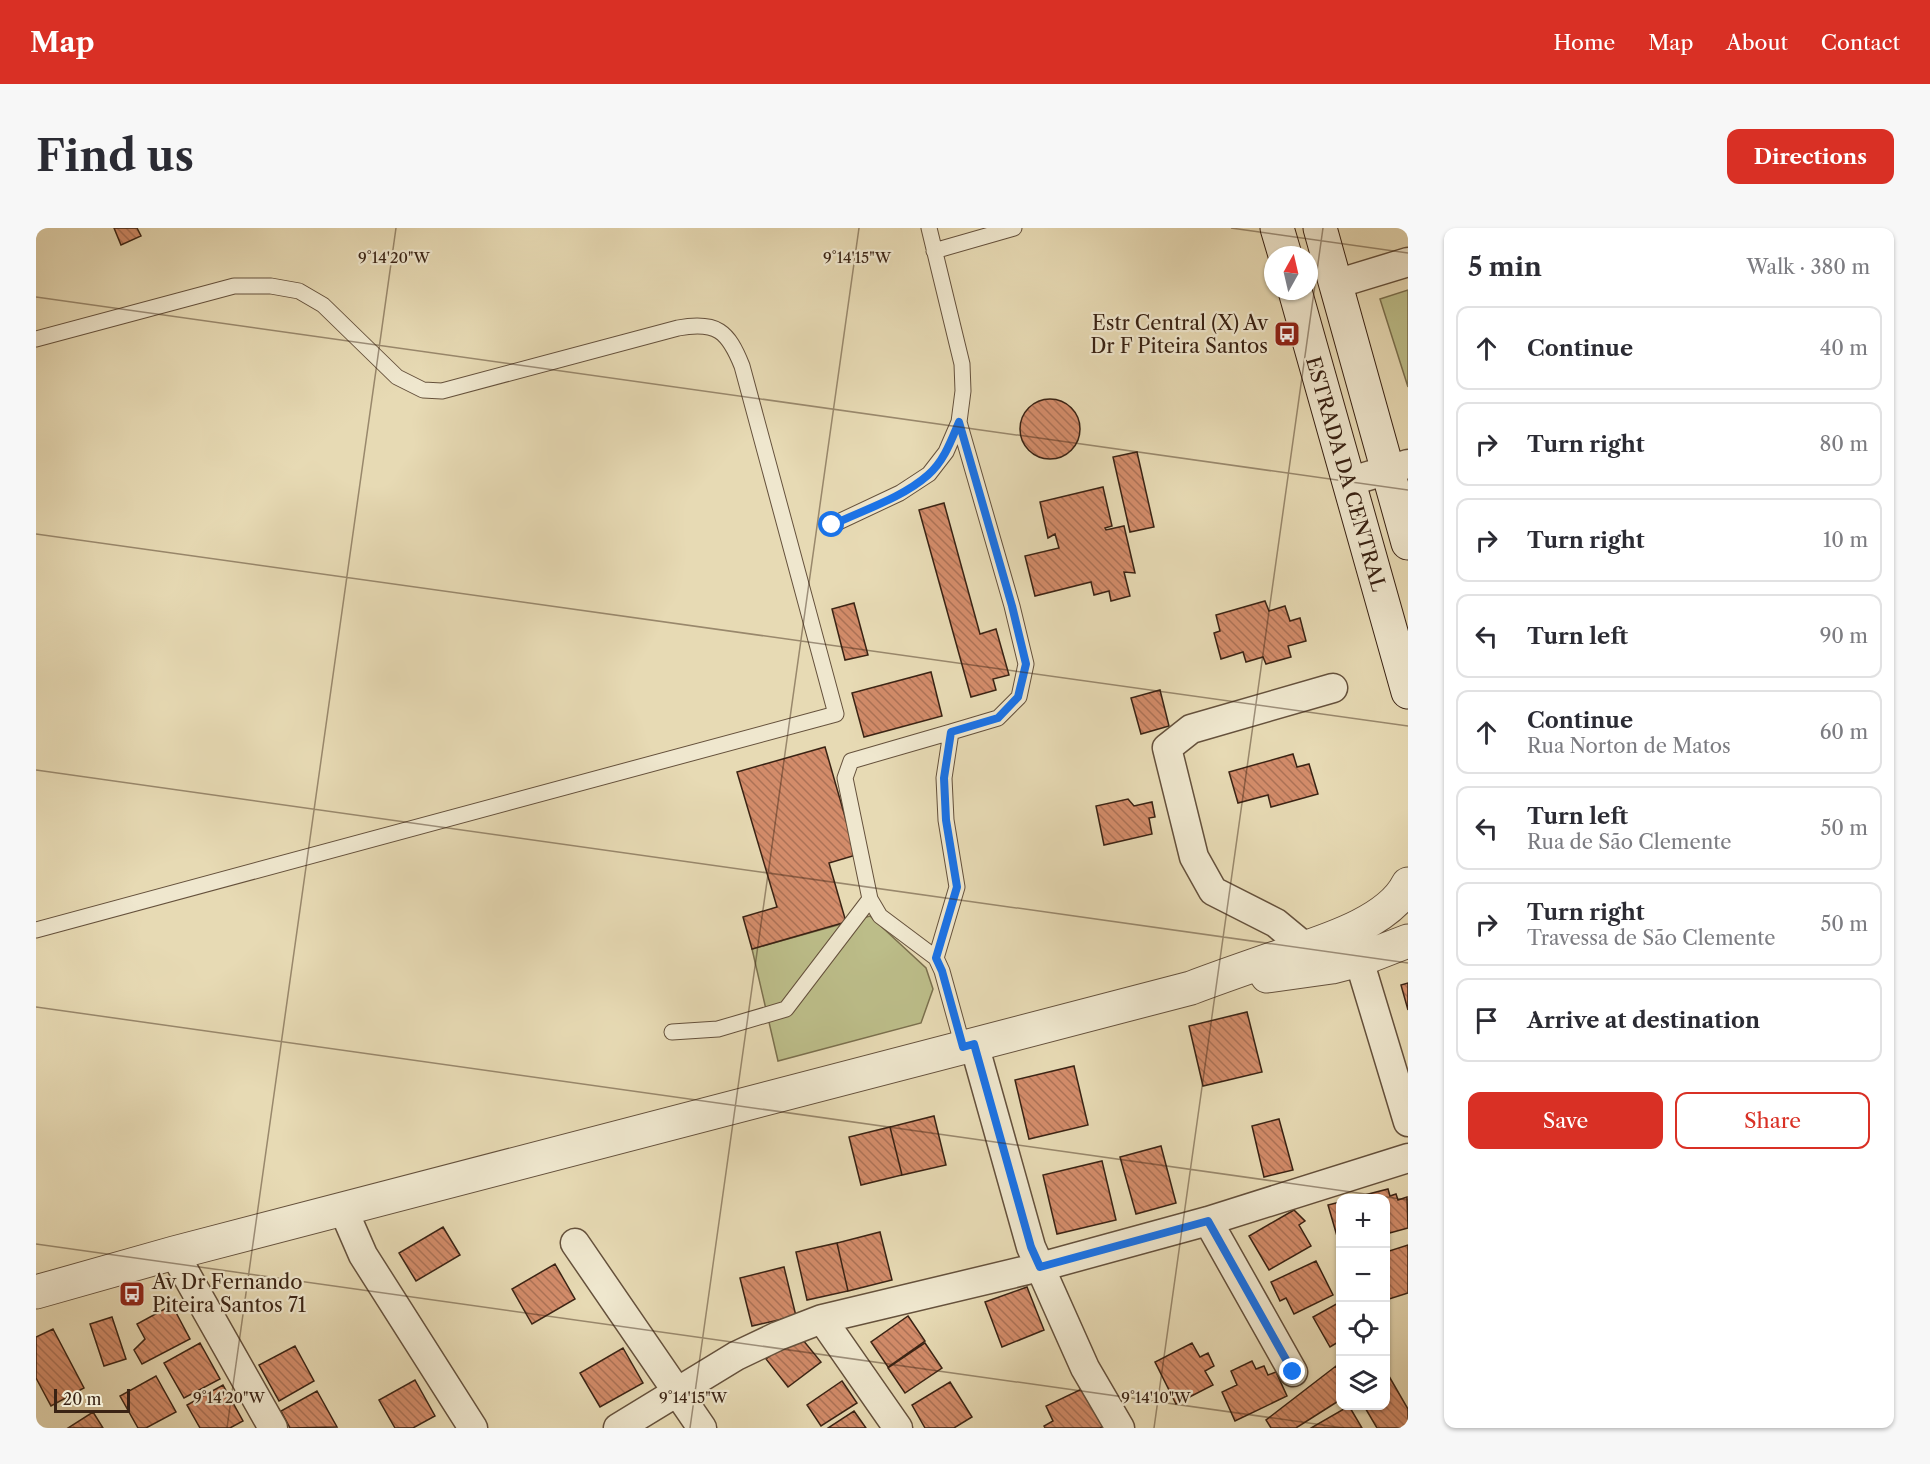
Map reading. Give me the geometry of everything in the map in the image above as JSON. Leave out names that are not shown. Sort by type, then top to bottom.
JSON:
[{"type":"street","points":[[1277,228],[1282,246]]},
{"type":"street","name":"ESTRADA DA CENTRAL","points":[[1320,228],[1336,284],[1398,467],[1408,543]]},
{"type":"street","points":[[1336,284],[1408,262]]},
{"type":"street","name":"ESTRADA DA CENTRAL","points":[[1297,300],[1408,692]]},
{"type":"street","points":[[1348,482],[1398,467]]},
{"type":"street","points":[[1305,947],[1276,922],[1213,891],[1194,857],[1167,748],[1191,729],[1333,688]]},
{"type":"street","points":[[36,1292],[174,1253],[1191,988],[1352,930],[1380,913],[1404,891],[1408,884]]},
{"type":"street","points":[[1191,988],[1332,967],[1359,960],[1408,941]]},
{"type":"street","points":[[1359,960],[1408,1122]]},
{"type":"street","points":[[969,1045],[1031,1247],[1085,1368],[1120,1428]]},
{"type":"street","points":[[618,1428],[736,1356],[778,1336],[822,1320],[1040,1267],[1208,1221],[1408,1158]]},
{"type":"street","points":[[343,1209],[363,1255],[473,1428]]},
{"type":"street","points":[[1208,1221],[1293,1372]]},
{"type":"street","points":[[575,1243],[702,1428]]},
{"type":"street","points":[[174,1253],[273,1428]]},
{"type":"street","points":[[822,1320],[898,1428]]},
{"type":"lane","points":[[832,525],[900,493],[929,474],[946,452],[959,422],[963,391],[962,364],[929,228]]},
{"type":"lane","points":[[934,251],[1014,228]]},
{"type":"lane","points":[[36,339],[234,286],[271,286],[299,291],[323,305],[397,377],[423,390],[442,391],[678,328],[698,325],[718,330],[734,345],[742,366],[836,714],[36,930]]},
{"type":"lane","points":[[959,422],[1012,606],[1026,664],[1018,697],[998,718],[851,761],[845,778],[870,899],[880,916],[936,958],[969,1045]]},
{"type":"lane","points":[[936,958],[957,887],[946,820],[944,778],[951,732]]},
{"type":"lane","points":[[672,1032],[718,1029],[786,1009],[870,899]]},
{"type":"green space","points":[[1408,290],[1408,387],[1380,299]]},
{"type":"green space","points":[[870,916],[926,968],[933,989],[921,1023],[778,1061],[752,949]]},
{"type":"building","points":[[114,228],[137,228],[141,236],[121,245]]},
{"type":"building","points":[[1044,399],[1056,399],[1072,407],[1078,417],[1080,429],[1078,441],[1072,451],[1056,459],[1044,459],[1028,451],[1020,435],[1020,423],[1028,407]]},
{"type":"building","points":[[1137,452],[1154,527],[1130,532],[1113,457]]},
{"type":"building","points":[[1103,487],[1112,526],[1105,528],[1106,530],[1124,526],[1135,573],[1124,572],[1130,596],[1111,601],[1109,591],[1094,595],[1091,582],[1035,596],[1025,556],[1059,548],[1055,534],[1048,538],[1040,502]]},
{"type":"building","points":[[944,503],[980,634],[996,629],[1009,675],[993,679],[996,690],[971,697],[919,510]]},
{"type":"building","points":[[1265,601],[1269,611],[1285,606],[1290,621],[1300,618],[1306,641],[1288,646],[1291,657],[1266,664],[1263,657],[1246,662],[1243,652],[1221,659],[1214,633],[1220,631],[1216,615]]},
{"type":"building","points":[[854,603],[868,655],[845,660],[832,609]]},
{"type":"building","points":[[931,672],[942,716],[864,737],[852,693]]},
{"type":"building","points":[[1160,690],[1169,726],[1141,734],[1131,698]]},
{"type":"building","points":[[825,747],[856,855],[829,863],[846,922],[752,949],[743,917],[777,907],[737,772]]},
{"type":"building","points":[[1293,754],[1297,767],[1309,764],[1318,794],[1271,807],[1268,795],[1238,803],[1229,772]]},
{"type":"building","points":[[1128,799],[1134,806],[1152,802],[1155,817],[1149,818],[1152,834],[1104,845],[1096,806]]},
{"type":"building","points":[[1408,983],[1408,1010],[1401,985]]},
{"type":"building","points":[[1247,1012],[1262,1072],[1203,1086],[1189,1026]]},
{"type":"building","points":[[1074,1066],[1088,1125],[1029,1139],[1015,1080]]},
{"type":"building","points":[[934,1116],[946,1165],[902,1175],[890,1127]]},
{"type":"building","points":[[1279,1119],[1293,1170],[1264,1177],[1252,1126]]},
{"type":"building","points":[[890,1127],[902,1175],[861,1185],[849,1137]]},
{"type":"building","points":[[1161,1146],[1176,1203],[1136,1214],[1120,1157]]},
{"type":"building","points":[[1102,1161],[1116,1220],[1057,1234],[1043,1175]]},
{"type":"building","points":[[1388,1189],[1389,1194],[1369,1194]]},
{"type":"building","points":[[1396,1194],[1398,1200],[1407,1197],[1408,1228],[1390,1233],[1390,1196]]},
{"type":"building","points":[[1336,1203],[1336,1233],[1328,1205]]},
{"type":"building","points":[[1294,1210],[1305,1221],[1299,1225],[1311,1246],[1269,1270],[1249,1236]]},
{"type":"building","points":[[443,1227],[460,1255],[416,1281],[399,1253]]},
{"type":"building","points":[[880,1232],[892,1280],[848,1291],[837,1243]]},
{"type":"building","points":[[837,1243],[848,1291],[807,1300],[796,1252]]},
{"type":"building","points":[[1408,1245],[1408,1293],[1390,1299],[1390,1251]]},
{"type":"building","points":[[1316,1261],[1333,1295],[1294,1314],[1286,1298],[1280,1301],[1271,1282]]},
{"type":"building","points":[[555,1264],[575,1299],[532,1324],[512,1289]]},
{"type":"building","points":[[784,1267],[796,1316],[752,1326],[740,1278]]},
{"type":"building","points":[[1027,1287],[1044,1330],[1002,1347],[985,1302]]},
{"type":"building","points":[[1336,1304],[1336,1343],[1330,1347],[1313,1317]]},
{"type":"building","points":[[172,1305],[190,1339],[142,1364],[134,1350],[145,1339],[137,1324]]},
{"type":"building","points":[[908,1316],[925,1341],[888,1367],[871,1342]]},
{"type":"building","points":[[112,1317],[126,1359],[104,1366],[90,1324]]},
{"type":"building","points":[[53,1329],[84,1388],[51,1406],[36,1378],[36,1337]]},
{"type":"building","points":[[798,1334],[821,1362],[788,1387],[766,1359]]},
{"type":"building","points":[[200,1343],[220,1379],[184,1398],[164,1363]]},
{"type":"building","points":[[925,1343],[942,1368],[905,1393],[888,1368]]},
{"type":"building","points":[[1192,1343],[1200,1357],[1208,1353],[1214,1366],[1205,1371],[1213,1385],[1176,1404],[1155,1362]]},
{"type":"building","points":[[295,1346],[314,1381],[279,1401],[259,1365]]},
{"type":"building","points":[[623,1348],[643,1383],[600,1407],[580,1373]]},
{"type":"building","points":[[1252,1361],[1256,1369],[1264,1366],[1268,1375],[1276,1372],[1287,1396],[1235,1421],[1222,1392],[1237,1385],[1231,1371]]},
{"type":"building","points":[[1336,1366],[1336,1403],[1296,1428],[1271,1428],[1266,1420]]},
{"type":"building","points":[[156,1376],[176,1412],[146,1428],[138,1428],[120,1396]]},
{"type":"building","points":[[1390,1378],[1408,1409],[1408,1425],[1402,1428],[1377,1428],[1366,1410],[1390,1410]]},
{"type":"building","points":[[415,1380],[435,1416],[413,1428],[395,1428],[379,1400]]},
{"type":"building","points":[[842,1381],[857,1403],[821,1426],[807,1405]]},
{"type":"building","points":[[950,1382],[972,1417],[954,1428],[925,1428],[912,1405]]},
{"type":"building","points":[[223,1385],[243,1421],[230,1428],[200,1428],[187,1405]]},
{"type":"building","points":[[1088,1386],[1106,1425],[1100,1428],[1045,1428],[1044,1426],[1053,1421],[1046,1406]]},
{"type":"building","points":[[317,1391],[337,1427],[290,1428],[281,1411]]},
{"type":"building","points":[[1342,1410],[1351,1410],[1362,1428],[1311,1428]]},
{"type":"building","points":[[854,1411],[866,1428],[828,1428]]},
{"type":"building","points":[[93,1412],[103,1428],[68,1428]]},
{"type":"place","name":"Estr Central (X) Av Dr F Piteira Santos","points":[[1287,334]]},
{"type":"place","name":"Av Dr Fernando Piteira Santos 71","points":[[132,1294]]},
{"type":"route","points":[[832,525],[900,493],[929,474],[946,452],[959,422],[1012,606],[1026,664],[1018,697],[998,718],[951,732],[944,778],[946,820],[957,887],[936,958],[942,971],[963,1047],[974,1044],[1031,1247],[1040,1267],[1208,1221],[1293,1372]]}]
